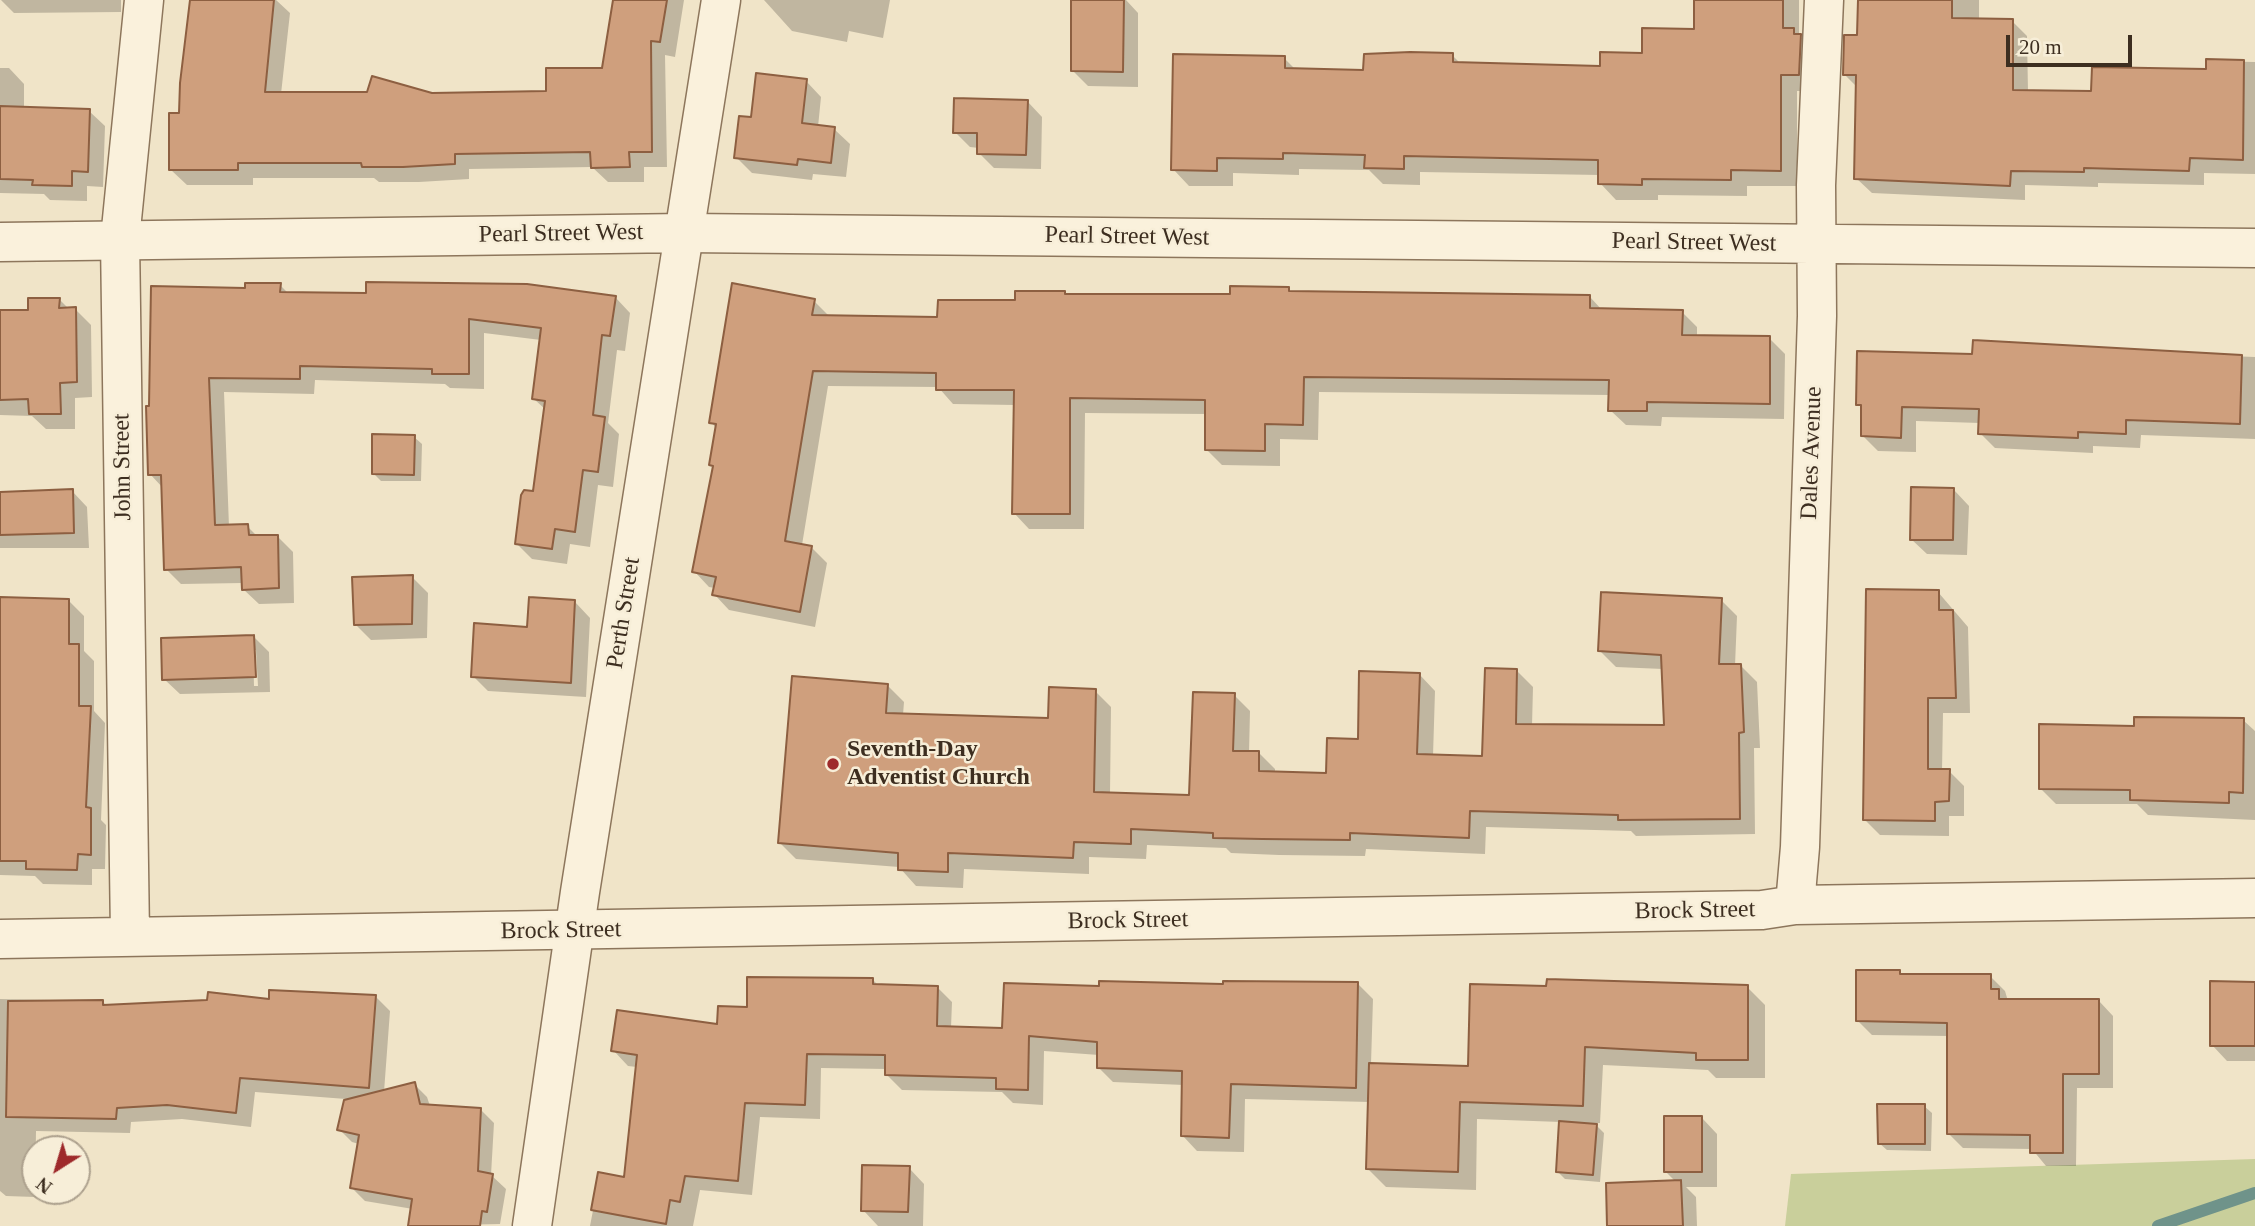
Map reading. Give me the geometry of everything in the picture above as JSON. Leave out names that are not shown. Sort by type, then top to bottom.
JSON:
[{"type":"street","name":"John Street","points":[[130,935],[120,239],[144,0]]},
{"type":"street","name":"Perth Street","points":[[532,1226],[574,931],[721,0]]},
{"type":"street","name":"Dales Avenue","points":[[1795,905],[1800,847],[1824,0]]},
{"type":"street","name":"Pearl Street West","points":[[0,242],[685,233],[2255,247]]},
{"type":"street","name":"Brock Street","points":[[0,939],[1748,910],[1795,905],[2255,898]]},
{"type":"green space","points":[[2255,1159],[2255,1226],[1785,1226],[1791,1174]]},
{"type":"building","points":[[190,0],[274,0],[265,92],[367,92],[372,76],[432,93],[546,91],[546,68],[602,68],[613,0],[667,0],[660,42],[651,41],[652,152],[629,152],[630,167],[591,168],[590,152],[455,154],[455,164],[403,167],[362,167],[361,163],[238,163],[238,170],[169,170],[169,113],[179,113]]},
{"type":"building","points":[[1071,0],[1124,0],[1123,72],[1071,71]]},
{"type":"building","points":[[1694,0],[1783,0],[1783,28],[1794,28],[1794,34],[1801,34],[1799,75],[1781,75],[1781,171],[1731,170],[1731,180],[1642,179],[1642,185],[1598,184],[1598,160],[1404,156],[1404,169],[1364,168],[1365,155],[1283,153],[1283,159],[1217,158],[1217,171],[1171,170],[1173,54],[1285,56],[1285,68],[1363,70],[1364,54],[1410,52],[1453,53],[1453,62],[1600,66],[1600,52],[1642,53],[1642,28],[1694,29]]},
{"type":"building","points":[[1858,0],[1952,0],[1952,18],[2013,19],[2013,90],[2091,91],[2092,67],[2206,69],[2206,59],[2244,60],[2243,160],[2190,158],[2189,171],[2084,168],[2084,172],[2011,171],[2010,186],[1854,179],[1856,75],[1843,75],[1844,35],[1857,35]]},
{"type":"building","points":[[756,73],[807,79],[802,123],[835,127],[831,163],[798,159],[797,165],[734,158],[739,116],[751,117]]},
{"type":"building","points":[[954,98],[1028,100],[1026,155],[977,154],[977,133],[953,133]]},
{"type":"building","points":[[0,106],[90,109],[88,172],[72,171],[72,186],[32,185],[33,180],[0,179]]},
{"type":"building","points":[[366,282],[527,284],[616,296],[610,336],[602,335],[593,415],[605,417],[598,472],[583,470],[575,532],[555,529],[552,549],[515,544],[521,495],[524,490],[533,491],[545,401],[532,399],[541,328],[469,319],[469,374],[432,374],[432,369],[300,366],[300,379],[209,378],[215,525],[248,524],[249,535],[278,535],[279,588],[242,590],[241,567],[164,570],[161,475],[148,475],[146,406],[149,406],[151,286],[245,288],[245,283],[281,283],[280,292],[366,293]]},
{"type":"building","points":[[732,283],[815,299],[812,315],[937,317],[938,300],[1015,300],[1015,291],[1065,291],[1065,294],[1230,294],[1230,286],[1289,287],[1289,291],[1590,295],[1590,308],[1683,310],[1682,335],[1770,336],[1770,404],[1647,402],[1647,411],[1608,411],[1609,380],[1304,377],[1303,425],[1265,424],[1265,451],[1205,450],[1205,400],[1070,398],[1070,514],[1012,514],[1014,390],[936,390],[936,373],[813,371],[785,541],[812,546],[800,612],[712,595],[716,577],[692,572],[713,466],[709,465],[716,424],[709,423]]},
{"type":"building","points":[[28,298],[60,298],[59,308],[76,307],[77,382],[60,383],[61,414],[29,414],[28,399],[0,400],[0,310],[28,310]]},
{"type":"building","points":[[1973,340],[2242,355],[2240,424],[2126,420],[2126,434],[2078,432],[2078,438],[1978,434],[1979,409],[1902,407],[1901,438],[1861,436],[1861,405],[1856,405],[1857,351],[1972,354]]},
{"type":"building","points":[[372,434],[415,435],[414,475],[372,474]]},
{"type":"building","points":[[1911,487],[1954,488],[1953,540],[1910,540]]},
{"type":"building","points":[[73,489],[74,533],[0,535],[0,492]]},
{"type":"building","points":[[413,575],[412,624],[354,625],[352,577]]},
{"type":"building","points":[[1866,589],[1939,590],[1939,610],[1953,610],[1956,698],[1928,698],[1928,769],[1950,769],[1949,801],[1935,802],[1935,821],[1863,820]]},
{"type":"building","points":[[1601,592],[1722,598],[1719,664],[1741,664],[1744,732],[1739,733],[1740,819],[1618,820],[1618,815],[1470,811],[1469,838],[1350,833],[1350,840],[1213,838],[1213,833],[1131,829],[1131,844],[1074,842],[1073,858],[948,853],[948,872],[898,870],[898,853],[778,843],[792,676],[888,684],[886,713],[1048,718],[1049,687],[1096,689],[1094,792],[1189,795],[1193,692],[1235,693],[1233,751],[1259,751],[1259,771],[1326,773],[1327,738],[1358,739],[1359,671],[1420,673],[1417,754],[1482,756],[1485,668],[1517,669],[1516,724],[1664,725],[1661,655],[1598,651]]},
{"type":"building","points":[[0,597],[69,599],[69,644],[79,644],[79,706],[91,706],[86,807],[91,808],[91,855],[78,854],[77,870],[26,869],[26,861],[0,861]]},
{"type":"building","points":[[529,597],[575,600],[571,683],[471,677],[474,623],[527,627]]},
{"type":"building","points":[[254,635],[256,677],[162,680],[161,638]]},
{"type":"building","points":[[2134,717],[2244,718],[2243,793],[2229,792],[2229,803],[2130,800],[2130,790],[2039,789],[2039,724],[2134,726]]},
{"type":"building","points":[[1856,970],[1900,970],[1900,974],[1991,974],[1991,989],[1999,989],[1999,999],[2099,999],[2099,1074],[2063,1074],[2063,1153],[2030,1153],[2030,1135],[1947,1134],[1947,1023],[1856,1021]]},
{"type":"building","points":[[747,977],[873,978],[873,984],[938,986],[937,1026],[1002,1028],[1004,983],[1099,986],[1099,981],[1223,984],[1223,981],[1358,982],[1356,1088],[1231,1084],[1229,1138],[1181,1136],[1182,1071],[1097,1068],[1097,1042],[1029,1036],[1028,1090],[996,1089],[996,1078],[885,1075],[885,1055],[807,1054],[805,1105],[745,1103],[738,1181],[685,1176],[680,1202],[670,1200],[666,1224],[591,1210],[598,1172],[624,1177],[637,1055],[611,1051],[617,1010],[717,1024],[718,1006],[747,1007]]},
{"type":"building","points":[[1547,979],[1748,985],[1748,1060],[1696,1060],[1696,1053],[1585,1047],[1583,1106],[1460,1102],[1458,1172],[1366,1169],[1369,1063],[1468,1066],[1470,984],[1546,986]]},
{"type":"building","points":[[2210,981],[2255,982],[2255,1046],[2210,1046]]},
{"type":"building","points":[[269,990],[376,995],[369,1088],[240,1078],[236,1113],[167,1105],[117,1108],[116,1119],[6,1117],[8,1001],[103,1000],[103,1005],[207,1000],[208,992],[269,999]]},
{"type":"building","points":[[415,1082],[420,1104],[481,1108],[478,1171],[493,1174],[487,1212],[482,1211],[480,1226],[408,1226],[412,1199],[350,1188],[359,1135],[337,1130],[344,1100]]},
{"type":"building","points":[[1877,1104],[1925,1104],[1925,1144],[1878,1144]]},
{"type":"building","points":[[1664,1116],[1702,1116],[1702,1172],[1664,1172]]},
{"type":"building","points":[[1559,1121],[1597,1124],[1593,1175],[1556,1172]]},
{"type":"building","points":[[862,1165],[910,1166],[908,1212],[861,1211]]},
{"type":"building","points":[[1681,1180],[1683,1226],[1607,1226],[1606,1183]]},
{"type":"waterway","points":[[2158,1226],[2255,1193]]},
{"type":"place","name":"Seventh-Day Adventist Church","points":[[833,764]]}]
